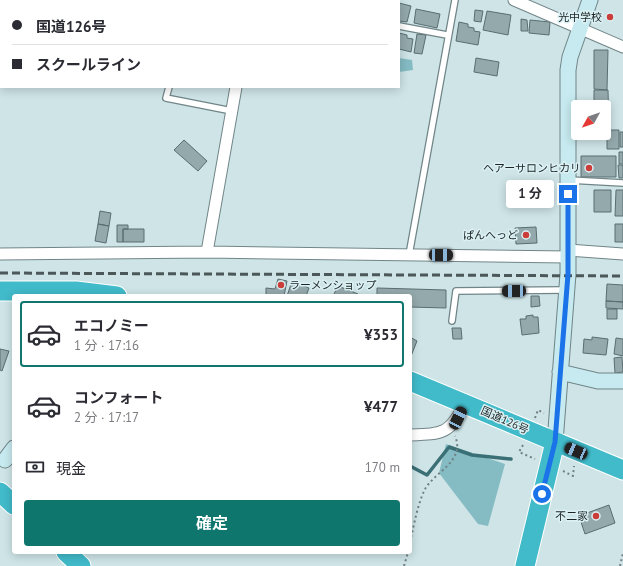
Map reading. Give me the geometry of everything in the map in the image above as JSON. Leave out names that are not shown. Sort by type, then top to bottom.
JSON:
[{"type":"highway","points":[[0,291],[76,291],[101,294]]},
{"type":"highway","name":"国道126号","points":[[412,382],[623,470]]},
{"type":"highway","points":[[525,566],[555,442]]},
{"type":"highway","points":[[0,492],[12,503]]},
{"type":"highway","points":[[68,554],[81,566]]},
{"type":"street","points":[[514,0],[623,47]]},
{"type":"street","points":[[555,442],[567,290],[568,70],[570,57],[590,0]]},
{"type":"street","points":[[208,252],[236,88]]},
{"type":"street","points":[[0,254],[208,252],[410,255],[623,254]]},
{"type":"street","points":[[560,372],[598,381],[623,381]]},
{"type":"street","points":[[412,435],[434,434],[449,428],[458,418],[465,403]]},
{"type":"lane","points":[[410,255],[454,0]]},
{"type":"lane","points":[[400,26],[447,36]]},
{"type":"lane","points":[[169,88],[166,98],[232,111]]},
{"type":"lane","points":[[568,180],[623,183]]},
{"type":"lane","points":[[452,322],[456,291],[567,290]]},
{"type":"path","points":[[412,534],[419,506],[425,490],[456,455],[458,445]]},
{"type":"path","points":[[620,566],[623,553]]},
{"type":"path","points":[[404,566],[407,554]]},
{"type":"shaded area","points":[[400,58],[412,60],[413,70],[400,72]]},
{"type":"shaded area","points":[[446,444],[505,464],[488,526],[478,524],[439,473]]},
{"type":"building","points":[[400,3],[411,6],[407,22],[400,21]]},
{"type":"building","points":[[416,9],[440,14],[437,28],[414,23]]},
{"type":"building","points":[[475,10],[483,11],[481,22],[474,21]]},
{"type":"building","points":[[487,11],[511,15],[508,35],[483,30]]},
{"type":"building","points":[[521,19],[527,20],[528,31],[521,31]]},
{"type":"building","points":[[530,20],[550,22],[549,35],[529,33]]},
{"type":"building","points":[[459,22],[468,24],[468,27],[474,28],[474,31],[480,32],[478,45],[456,41]]},
{"type":"building","points":[[400,33],[407,35],[407,38],[413,39],[411,52],[400,49]]},
{"type":"building","points":[[417,34],[426,35],[422,54],[414,53]]},
{"type":"building","points":[[594,50],[608,50],[607,90],[594,89]]},
{"type":"building","points":[[476,58],[499,62],[497,76],[474,72]]},
{"type":"building","points":[[594,90],[608,90],[608,100],[594,100]]},
{"type":"building","points":[[611,130],[619,130],[619,149],[607,149],[607,140],[611,140]]},
{"type":"building","points":[[620,132],[623,132],[623,147],[620,147]]},
{"type":"building","points":[[184,140],[207,161],[198,171],[174,150]]},
{"type":"building","points":[[619,152],[623,152],[623,164],[619,164]]},
{"type":"building","points":[[581,156],[616,156],[616,177],[581,177]]},
{"type":"building","points":[[618,165],[623,165],[623,178],[619,178]]},
{"type":"building","points":[[594,190],[611,190],[611,212],[594,212]]},
{"type":"building","points":[[616,190],[623,190],[623,216],[615,216]]},
{"type":"building","points":[[100,211],[111,213],[109,226],[98,224]]},
{"type":"building","points":[[98,224],[109,226],[106,243],[95,241]]},
{"type":"building","points":[[615,224],[623,224],[623,242],[615,242]]},
{"type":"building","points":[[117,225],[128,225],[128,229],[123,229],[123,242],[117,242]]},
{"type":"building","name":"ぱんへっど","points":[[536,227],[537,243],[516,244],[515,228]]},
{"type":"building","points":[[123,229],[144,229],[144,242],[123,242]]},
{"type":"building","name":"ラーメンショップ","points":[[278,279],[287,281],[284,294],[266,294],[266,288],[275,289]]},
{"type":"building","points":[[292,281],[309,288],[307,294],[288,294]]},
{"type":"building","points":[[607,284],[623,285],[623,302],[606,301]]},
{"type":"building","points":[[338,286],[358,294],[334,294]]},
{"type":"building","points":[[377,288],[446,290],[446,308],[412,307],[412,294],[377,294]]},
{"type":"building","points":[[531,296],[539,296],[540,306],[531,307]]},
{"type":"building","points":[[606,301],[623,302],[623,309],[606,308]]},
{"type":"building","points":[[607,309],[617,309],[617,319],[607,319]]},
{"type":"building","points":[[533,315],[533,317],[538,317],[539,333],[522,335],[520,319],[526,319],[526,316]]},
{"type":"building","points":[[452,328],[461,328],[462,339],[453,339]]},
{"type":"building","points":[[592,337],[608,339],[606,355],[583,353],[584,339],[592,340]]},
{"type":"building","points":[[412,338],[417,341],[412,354]]},
{"type":"building","points":[[616,338],[623,339],[623,356],[614,354]]},
{"type":"building","points":[[0,349],[9,351],[2,371],[0,370]]},
{"type":"building","points":[[622,357],[623,372],[615,373],[614,358]]},
{"type":"building","points":[[609,505],[615,523],[585,534],[579,516]]},
{"type":"waterway","points":[[412,467],[427,475],[449,447],[472,455],[511,459]]},
{"type":"railway","points":[[0,273],[623,276]]},
{"type":"place","name":"光中学校","points":[[610,17]]},
{"type":"place","name":"ヘアーサロンヒカリ","points":[[589,168]]},
{"type":"place","name":"ぱんへっど","points":[[526,235]]},
{"type":"place","name":"ラーメンショップ","points":[[281,285]]},
{"type":"place","name":"不二家","points":[[596,516]]},
{"type":"route","points":[[542,494],[555,442],[568,274],[568,194]]}]
